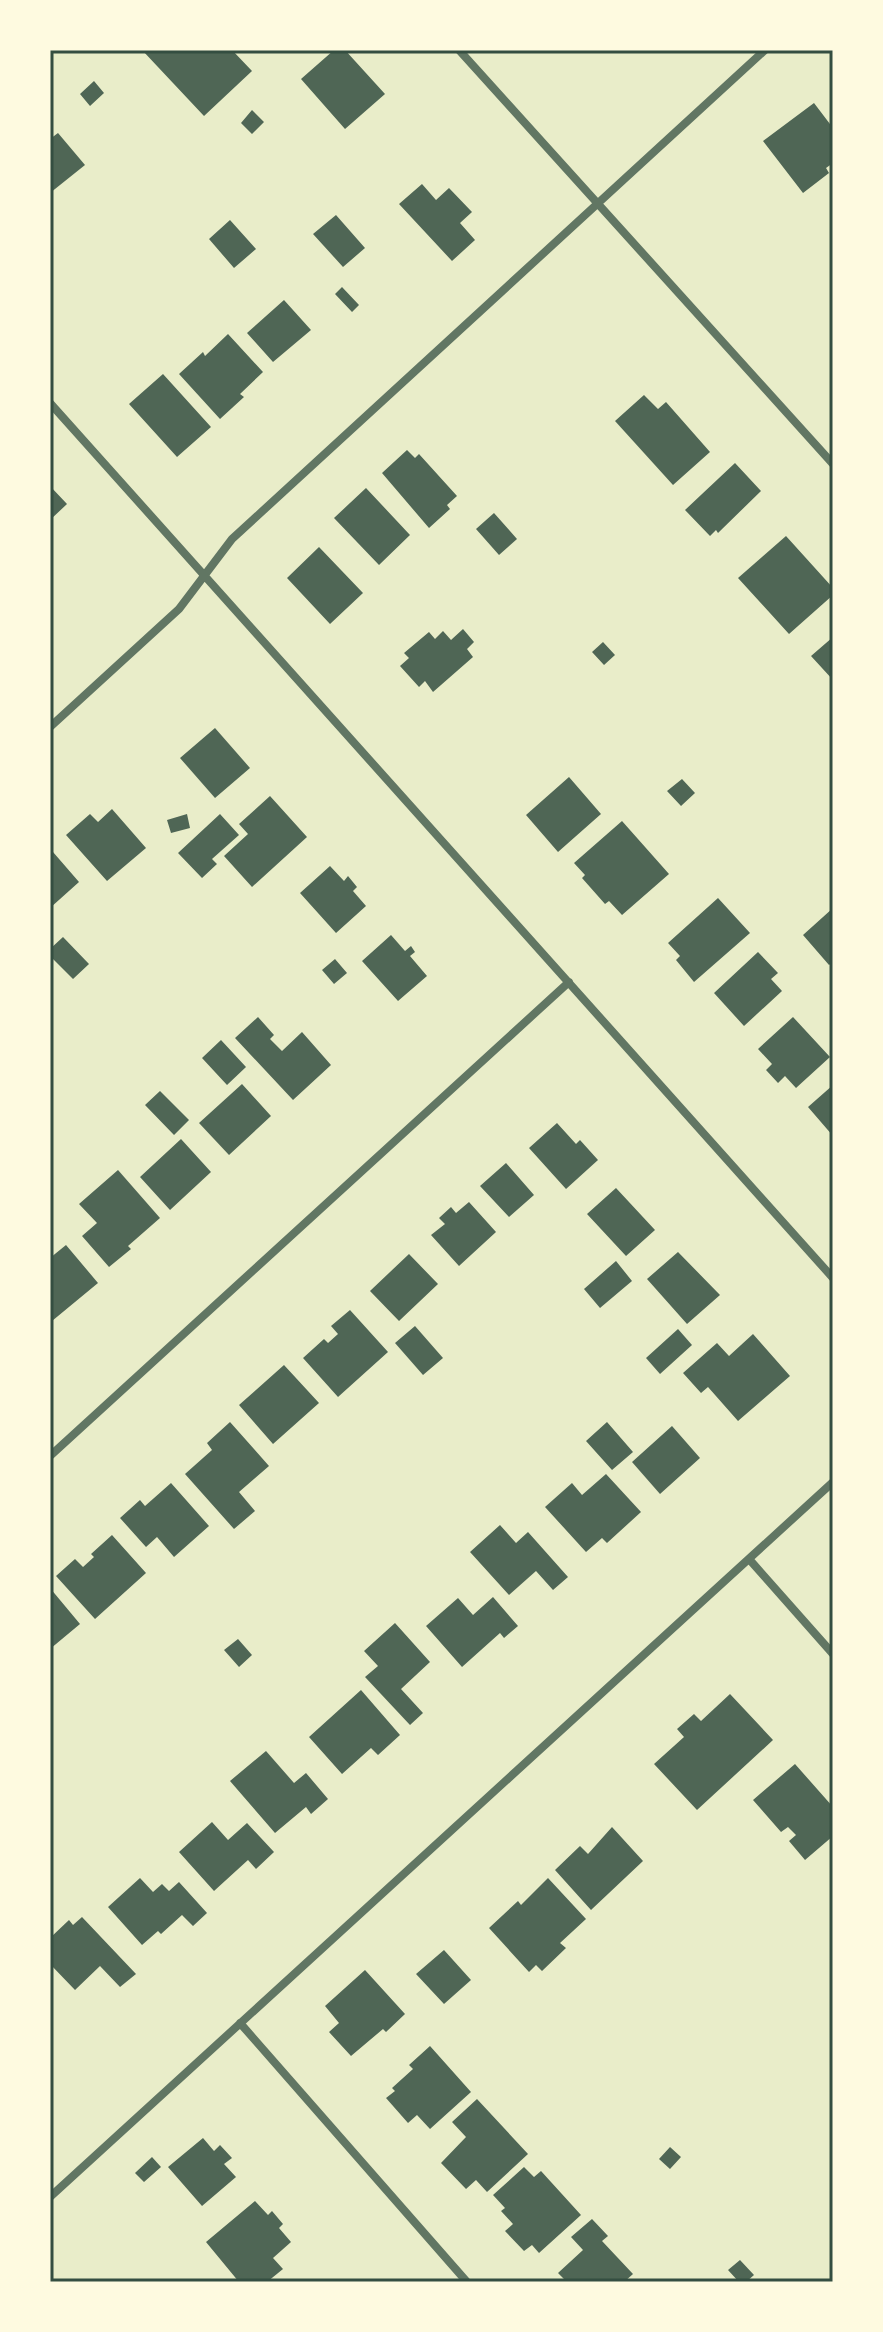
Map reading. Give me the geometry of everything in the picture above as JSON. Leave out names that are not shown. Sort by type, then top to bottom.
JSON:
[{"type":"street","points":[[459,50],[833,464]]},
{"type":"street","points":[[50,727],[179,609],[232,539],[765,50]]},
{"type":"street","points":[[50,403],[833,1278]]},
{"type":"street","points":[[50,1456],[569,982]]},
{"type":"street","points":[[50,2197],[833,1482]]},
{"type":"street","points":[[749,1559],[833,1654]]},
{"type":"street","points":[[240,2023],[467,2282]]},
{"type":"building","points":[[142,50],[232,50],[252,71],[204,116]]},
{"type":"building","points":[[334,50],[345,50],[385,94],[345,129],[301,79]]},
{"type":"building","points":[[94,81],[104,93],[90,106],[80,94]]},
{"type":"building","points":[[814,103],[833,128],[833,163],[826,168],[829,173],[803,193],[763,141]]},
{"type":"building","points":[[252,110],[264,122],[252,134],[241,123]]},
{"type":"building","points":[[58,133],[85,165],[50,193],[50,139]]},
{"type":"building","points":[[422,184],[436,200],[449,188],[472,212],[460,223],[475,240],[452,261],[399,204]]},
{"type":"building","points":[[336,215],[365,248],[343,267],[313,234]]},
{"type":"building","points":[[230,220],[256,249],[234,268],[209,239]]},
{"type":"building","points":[[342,287],[359,305],[352,312],[335,294]]},
{"type":"building","points":[[284,300],[311,330],[273,362],[247,333]]},
{"type":"building","points":[[228,334],[263,372],[240,394],[244,397],[220,419],[179,374],[203,352],[205,356]]},
{"type":"building","points":[[163,374],[211,427],[177,457],[129,404]]},
{"type":"building","points":[[644,395],[658,409],[666,402],[710,452],[673,485],[615,421]]},
{"type":"building","points":[[407,450],[415,458],[419,454],[457,496],[447,505],[450,509],[429,528],[382,473]]},
{"type":"building","points":[[735,463],[761,491],[718,533],[716,530],[710,536],[685,510]]},
{"type":"building","points":[[50,486],[67,504],[50,520]]},
{"type":"building","points":[[366,488],[410,535],[379,565],[334,518]]},
{"type":"building","points":[[494,513],[517,539],[499,555],[476,529]]},
{"type":"building","points":[[786,536],[833,588],[833,595],[789,634],[738,578]]},
{"type":"building","points":[[319,547],[363,593],[330,624],[287,578]]},
{"type":"building","points":[[463,629],[474,642],[467,649],[473,657],[433,692],[425,681],[419,687],[400,666],[409,658],[404,653],[429,632],[435,639],[443,631],[451,640]]},
{"type":"building","points":[[833,637],[833,680],[811,656]]},
{"type":"building","points":[[603,642],[615,655],[604,665],[592,652]]},
{"type":"building","points":[[215,728],[250,768],[215,798],[180,758]]},
{"type":"building","points":[[569,777],[601,814],[558,852],[526,815]]},
{"type":"building","points":[[682,779],[695,793],[681,806],[667,791]]},
{"type":"building","points":[[270,796],[307,837],[252,887],[224,856],[248,834],[239,824]]},
{"type":"building","points":[[112,809],[146,848],[107,881],[66,835],[90,814],[98,822]]},
{"type":"building","points":[[187,814],[190,828],[171,833],[167,820]]},
{"type":"building","points":[[220,814],[239,835],[212,859],[217,864],[202,878],[178,853]]},
{"type":"building","points":[[622,821],[669,874],[622,915],[609,901],[605,904],[582,878],[585,875],[574,863]]},
{"type":"building","points":[[53,852],[79,882],[50,908],[50,855]]},
{"type":"building","points":[[330,866],[344,881],[348,876],[357,887],[353,891],[366,906],[336,933],[300,893]]},
{"type":"building","points":[[718,898],[750,933],[694,982],[676,960],[680,956],[668,943]]},
{"type":"building","points":[[833,908],[833,962],[829,965],[803,935]]},
{"type":"building","points":[[391,935],[405,951],[411,946],[415,952],[410,956],[427,976],[398,1001],[362,961]]},
{"type":"building","points":[[63,937],[89,964],[73,979],[50,956],[50,949]]},
{"type":"building","points":[[758,952],[778,973],[771,979],[782,991],[744,1026],[714,993]]},
{"type":"building","points":[[335,959],[347,973],[334,984],[322,970]]},
{"type":"building","points":[[258,1017],[274,1035],[270,1039],[282,1051],[302,1032],[331,1065],[293,1100],[235,1038]]},
{"type":"building","points":[[793,1017],[830,1057],[796,1088],[785,1076],[778,1083],[766,1070],[772,1064],[758,1049]]},
{"type":"building","points":[[221,1040],[246,1067],[227,1085],[202,1058]]},
{"type":"building","points":[[242,1084],[271,1116],[229,1155],[199,1123]]},
{"type":"building","points":[[833,1085],[833,1136],[808,1107]]},
{"type":"building","points":[[160,1091],[189,1120],[174,1135],[145,1105]]},
{"type":"building","points":[[557,1123],[576,1144],[580,1140],[598,1160],[566,1189],[529,1148]]},
{"type":"building","points":[[181,1139],[211,1172],[170,1210],[140,1177]]},
{"type":"building","points":[[506,1163],[534,1195],[509,1217],[480,1186]]},
{"type":"building","points":[[118,1170],[160,1218],[109,1267],[82,1236],[97,1223],[79,1204]]},
{"type":"building","points":[[616,1188],[655,1230],[626,1256],[587,1214]]},
{"type":"building","points":[[469,1202],[496,1232],[459,1266],[431,1235],[445,1224],[439,1218],[451,1207],[456,1213]]},
{"type":"building","points":[[66,1245],[98,1283],[52,1321],[50,1258]]},
{"type":"building","points":[[678,1252],[720,1295],[687,1324],[647,1279]]},
{"type":"building","points":[[409,1254],[438,1284],[399,1321],[370,1291]]},
{"type":"building","points":[[616,1261],[632,1281],[600,1308],[584,1289]]},
{"type":"building","points":[[350,1310],[388,1352],[338,1397],[303,1358],[324,1339],[328,1343],[338,1334],[331,1326]]},
{"type":"building","points":[[415,1326],[443,1358],[423,1375],[395,1343]]},
{"type":"building","points":[[678,1329],[692,1345],[660,1374],[646,1358]]},
{"type":"building","points":[[753,1334],[790,1376],[738,1421],[708,1387],[701,1393],[683,1373],[717,1343],[729,1356]]},
{"type":"building","points":[[284,1365],[319,1403],[273,1444],[239,1405]]},
{"type":"building","points":[[230,1422],[269,1466],[239,1492],[255,1511],[234,1529],[185,1474],[212,1450],[207,1443]]},
{"type":"building","points":[[607,1422],[633,1452],[612,1470],[586,1441]]},
{"type":"building","points":[[672,1426],[700,1458],[660,1494],[632,1462]]},
{"type":"building","points":[[606,1474],[641,1512],[607,1543],[602,1538],[586,1552],[545,1507],[572,1483],[582,1495]]},
{"type":"building","points":[[171,1483],[209,1526],[174,1557],[157,1537],[146,1547],[120,1518],[140,1500],[145,1506]]},
{"type":"building","points":[[500,1525],[516,1543],[528,1532],[568,1577],[553,1590],[536,1571],[509,1595],[470,1552]]},
{"type":"building","points":[[112,1535],[146,1573],[95,1619],[56,1576],[75,1559],[83,1567],[94,1557],[91,1554]]},
{"type":"building","points":[[50,1588],[80,1624],[50,1649]]},
{"type":"building","points":[[493,1597],[518,1626],[504,1638],[500,1633],[462,1667],[426,1626],[458,1598],[473,1615]]},
{"type":"building","points":[[395,1623],[430,1662],[401,1689],[423,1713],[410,1725],[365,1677],[378,1666],[364,1651]]},
{"type":"building","points":[[238,1639],[252,1655],[239,1667],[224,1650]]},
{"type":"building","points":[[361,1690],[400,1735],[378,1755],[371,1748],[342,1774],[309,1737]]},
{"type":"building","points":[[730,1694],[773,1740],[697,1810],[654,1764],[684,1737],[677,1729],[694,1714],[701,1721]]},
{"type":"building","points":[[266,1751],[294,1783],[306,1773],[328,1799],[311,1814],[306,1807],[275,1833],[230,1781]]},
{"type":"building","points":[[795,1764],[833,1807],[833,1836],[805,1860],[789,1841],[796,1835],[788,1827],[781,1832],[753,1800]]},
{"type":"building","points":[[212,1822],[228,1840],[247,1823],[274,1852],[256,1869],[248,1860],[214,1891],[179,1852]]},
{"type":"building","points":[[612,1827],[643,1861],[591,1910],[555,1870],[580,1846],[588,1854]]},
{"type":"building","points":[[140,1878],[153,1892],[162,1884],[169,1891],[179,1882],[207,1913],[193,1926],[182,1915],[161,1934],[158,1931],[142,1945],[108,1907]]},
{"type":"building","points":[[548,1878],[586,1919],[560,1943],[566,1948],[542,1971],[536,1965],[529,1972],[489,1928],[518,1901],[521,1905]]},
{"type":"building","points":[[82,1917],[136,1974],[120,1987],[100,1966],[75,1990],[50,1964],[50,1938],[69,1920],[73,1925]]},
{"type":"building","points":[[444,1950],[471,1980],[444,2004],[416,1974]]},
{"type":"building","points":[[365,1970],[405,2014],[386,2032],[383,2029],[351,2056],[329,2032],[339,2023],[325,2006]]},
{"type":"building","points":[[430,2046],[471,2092],[430,2129],[417,2115],[408,2123],[386,2098],[395,2091],[392,2088],[413,2069],[409,2065]]},
{"type":"building","points":[[477,2099],[528,2154],[487,2192],[476,2180],[466,2189],[441,2163],[466,2137],[452,2122]]},
{"type":"building","points":[[203,2138],[214,2151],[220,2145],[232,2158],[224,2164],[236,2177],[202,2206],[168,2167]]},
{"type":"building","points":[[670,2147],[681,2157],[670,2169],[659,2159]]},
{"type":"building","points":[[152,2157],[161,2167],[144,2182],[135,2173]]},
{"type":"building","points":[[524,2167],[534,2177],[541,2171],[581,2215],[539,2253],[532,2245],[524,2251],[505,2231],[513,2224],[501,2211],[505,2208],[493,2195]]},
{"type":"building","points":[[255,2201],[268,2215],[272,2211],[283,2224],[279,2228],[291,2242],[273,2258],[283,2269],[267,2282],[239,2282],[206,2242]]},
{"type":"building","points":[[592,2219],[608,2236],[602,2241],[633,2274],[624,2282],[567,2282],[558,2273],[583,2250],[571,2237]]},
{"type":"building","points":[[740,2260],[754,2275],[746,2282],[739,2282],[728,2270]]}]
